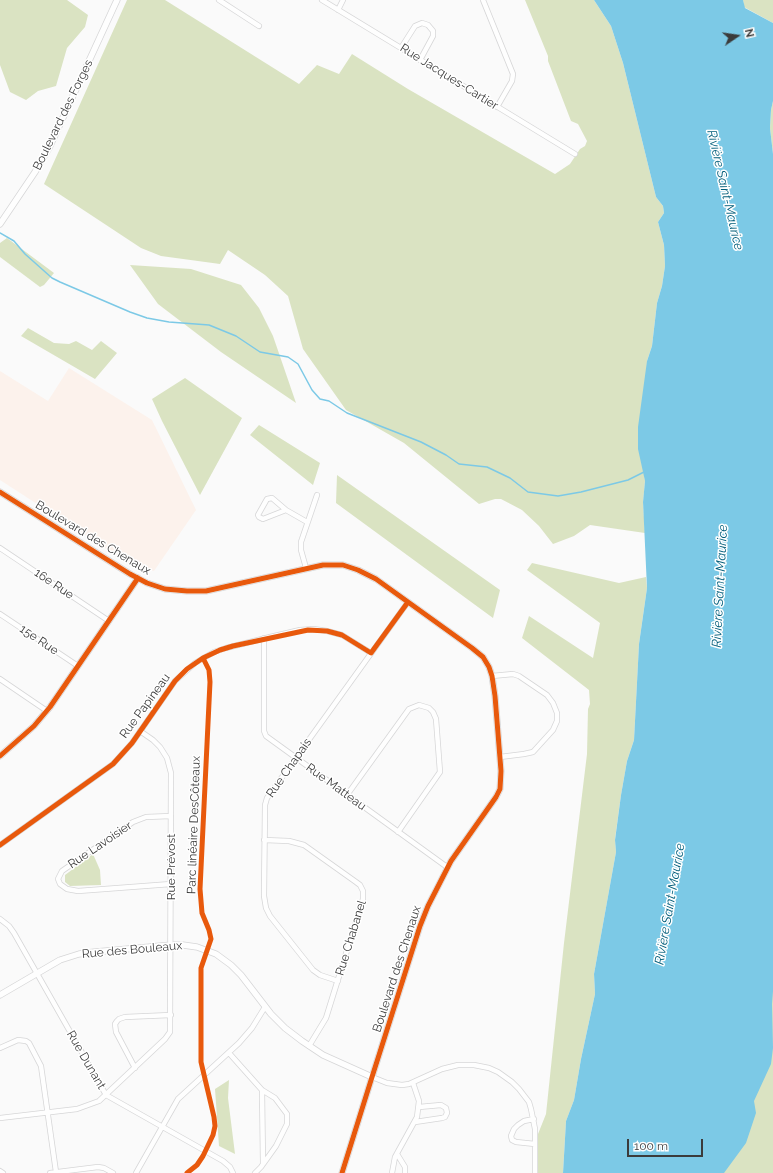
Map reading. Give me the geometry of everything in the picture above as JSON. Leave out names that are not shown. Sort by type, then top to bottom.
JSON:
[{"type":"street","name":"Boulevard des Forges","points":[[0,224],[35,172],[49,148],[117,0]]},
{"type":"street","points":[[219,0],[260,26]]},
{"type":"street","name":"Rue Jacques-Cartier","points":[[322,0],[576,154]]},
{"type":"street","points":[[338,10],[343,0]]},
{"type":"street","points":[[483,0],[513,74],[512,82],[498,107]]},
{"type":"street","points":[[401,48],[415,26],[422,23],[428,25],[433,31],[433,36],[420,60]]},
{"type":"street","name":"Boulevard des Chenaux","points":[[0,492],[138,578],[165,589],[199,591],[306,568],[331,565],[354,568],[372,576],[480,654],[488,665],[492,676],[500,757],[501,781],[498,793],[447,867],[423,918],[342,1173]]},
{"type":"street","points":[[306,568],[301,544],[318,495]]},
{"type":"street","points":[[286,510],[262,519],[259,518],[258,515],[269,498],[274,499],[286,510],[308,522]]},
{"type":"street","name":"16e Rue","points":[[0,548],[109,621]]},
{"type":"street","points":[[0,756],[3,749],[30,729],[47,711],[138,578]]},
{"type":"street","name":"Rue Chapais","points":[[338,981],[315,972],[268,912],[264,896],[266,801],[408,602]]},
{"type":"street","name":"15e Rue","points":[[0,614],[78,666]]},
{"type":"street","name":"Rue Papineau","points":[[0,845],[113,764],[126,750],[175,681],[194,663],[220,650],[300,630],[321,630],[342,635],[371,653]]},
{"type":"street","name":"Rue Matteau","points":[[264,638],[265,734],[268,739],[447,867]]},
{"type":"street","points":[[492,676],[513,674],[519,676],[546,695],[553,703],[557,713],[557,721],[553,730],[535,750],[527,754],[500,757]]},
{"type":"street","points":[[0,679],[47,711]]},
{"type":"street","points":[[347,795],[407,711],[416,706],[424,706],[429,708],[433,712],[436,719],[440,772],[398,832]]},
{"type":"street","name":"Rue Prévost","points":[[0,1118],[82,1108],[99,1101],[169,1035],[171,1030],[170,767],[167,758],[156,742],[140,731]]},
{"type":"street","name":"Rue Lavoisier","points":[[171,816],[146,817],[133,822],[62,871],[58,879],[62,886],[70,890],[78,891],[171,884]]},
{"type":"street","name":"Rue Chabanel","points":[[264,840],[289,841],[304,845],[356,882],[363,889],[363,899],[326,1018],[309,1046]]},
{"type":"street","name":"Rue Dunant","points":[[0,919],[12,929],[106,1095],[223,1160],[230,1167],[233,1173]]},
{"type":"street","name":"Rue des Bouleaux","points":[[0,995],[60,960],[79,954],[171,945],[197,947],[220,957],[236,970],[265,1007],[285,1028],[309,1046],[338,1062],[372,1077]]},
{"type":"street","points":[[136,1173],[178,1099],[229,1053],[248,1033],[265,1007]]},
{"type":"street","points":[[135,1068],[116,1032],[116,1021],[122,1017],[171,1015]]},
{"type":"street","points":[[0,1048],[20,1040],[26,1041],[29,1043],[42,1067],[56,1172]]},
{"type":"street","points":[[229,1053],[262,1090],[275,1098],[285,1110],[288,1118],[286,1126],[276,1146],[258,1171],[254,1173]]},
{"type":"street","points":[[372,1077],[387,1083],[406,1085],[413,1083],[437,1070],[452,1066],[468,1065],[489,1068],[508,1078],[529,1102],[534,1119],[536,1129],[535,1173]]},
{"type":"street","points":[[392,1173],[393,1162],[407,1134],[415,1122],[419,1107],[417,1094],[413,1083]]},
{"type":"street","points":[[262,1090],[263,1164]]},
{"type":"street","points":[[415,1122],[442,1118],[445,1117],[447,1113],[446,1108],[441,1105],[419,1107]]},
{"type":"street","points":[[534,1119],[520,1124],[514,1129],[511,1136],[516,1142],[536,1144]]},
{"type":"street","points":[[397,1154],[405,1168],[405,1173]]},
{"type":"street","points":[[50,1173],[98,1167],[104,1168],[113,1173]]},
{"type":"shaded area","points":[[69,368],[152,420],[196,510],[154,571],[133,566],[0,480],[0,371],[48,401]]},
{"type":"green space","points":[[0,0],[67,0],[88,15],[85,27],[67,48],[56,86],[38,91],[26,100],[10,92],[0,65]]},
{"type":"green space","points":[[127,0],[165,0],[299,84],[317,65],[339,74],[352,54],[408,89],[555,174],[570,164],[580,149],[585,146],[587,141],[578,124],[571,121],[548,61],[548,56],[525,0],[594,0],[611,26],[623,63],[656,197],[663,206],[664,213],[658,222],[664,245],[665,266],[662,286],[657,303],[652,346],[647,361],[645,481],[643,503],[645,533],[590,525],[574,536],[553,544],[539,526],[522,510],[501,499],[495,499],[479,504],[404,443],[346,410],[303,349],[288,296],[265,275],[228,250],[220,264],[161,256],[141,248],[44,184]]},
{"type":"green space","points":[[743,0],[773,0],[773,23],[744,7]]},
{"type":"green space","points":[[773,101],[773,154],[770,128]]},
{"type":"green space","points":[[7,238],[54,273],[44,285],[40,287],[0,257],[0,243]]},
{"type":"green space","points":[[130,265],[191,269],[241,285],[259,308],[273,336],[296,403],[221,352],[158,304]]},
{"type":"green space","points":[[28,328],[54,343],[69,344],[76,341],[92,350],[101,341],[117,353],[95,379],[21,336]]},
{"type":"green space","points":[[185,378],[242,418],[200,495],[152,399]]},
{"type":"green space","points":[[259,425],[320,463],[313,485],[250,435]]},
{"type":"green space","points":[[337,475],[500,590],[493,618],[336,503]]},
{"type":"green space","points":[[532,563],[619,583],[646,577],[647,588],[639,644],[634,740],[627,761],[621,795],[615,839],[616,852],[594,974],[595,994],[574,1100],[566,1121],[563,1173],[535,1173],[536,1139],[546,1114],[564,943],[587,754],[588,709],[590,704],[589,690],[522,638],[529,616],[593,658],[600,623],[527,570]]},
{"type":"green space","points":[[93,854],[100,870],[101,885],[70,886],[65,882],[65,875]]},
{"type":"green space","points":[[773,989],[773,1173],[716,1173]]},
{"type":"green space","points":[[229,1080],[228,1098],[235,1154],[219,1146],[215,1089]]},
{"type":"water","name":"Rivière Saint-Maurice","points":[[594,0],[743,0],[745,8],[773,23],[773,101],[770,128],[773,154],[773,1048],[771,1064],[754,1101],[756,1113],[746,1143],[724,1173],[563,1173],[566,1121],[574,1100],[595,994],[594,974],[616,852],[615,840],[621,795],[627,761],[634,740],[639,644],[647,588],[643,502],[645,481],[638,449],[638,427],[647,361],[652,346],[657,303],[662,286],[665,266],[664,245],[658,222],[664,213],[663,206],[656,197],[623,63],[611,26]]},
{"type":"waterway","points":[[0,233],[14,241],[25,254],[52,278],[60,282],[147,318],[169,322],[209,325],[236,336],[260,352],[288,357],[298,364],[312,390],[320,399],[329,401],[347,413],[421,442],[446,455],[459,464],[487,467],[510,478],[528,492],[558,496],[581,492],[628,480],[644,472]]},
{"type":"cycle path","points":[[0,492],[130,574],[147,583],[165,589],[206,591],[323,565],[343,565],[358,570],[376,579],[472,648],[483,657],[489,667],[495,696],[501,771],[500,789],[451,861],[428,906],[420,926],[342,1173]]},
{"type":"cycle path","points":[[0,756],[34,726],[50,707],[138,578]]},
{"type":"cycle path","points":[[0,845],[113,764],[132,743],[175,681],[187,669],[203,658],[233,646],[308,630],[327,631],[342,635],[371,653],[408,602]]},
{"type":"cycle path","name":"Parc linéaire DesCôteaux","points":[[187,1173],[197,1165],[203,1156],[213,1135],[215,1126],[201,1062],[201,968],[211,939],[202,913],[200,889],[210,682],[209,670],[203,658]]}]
